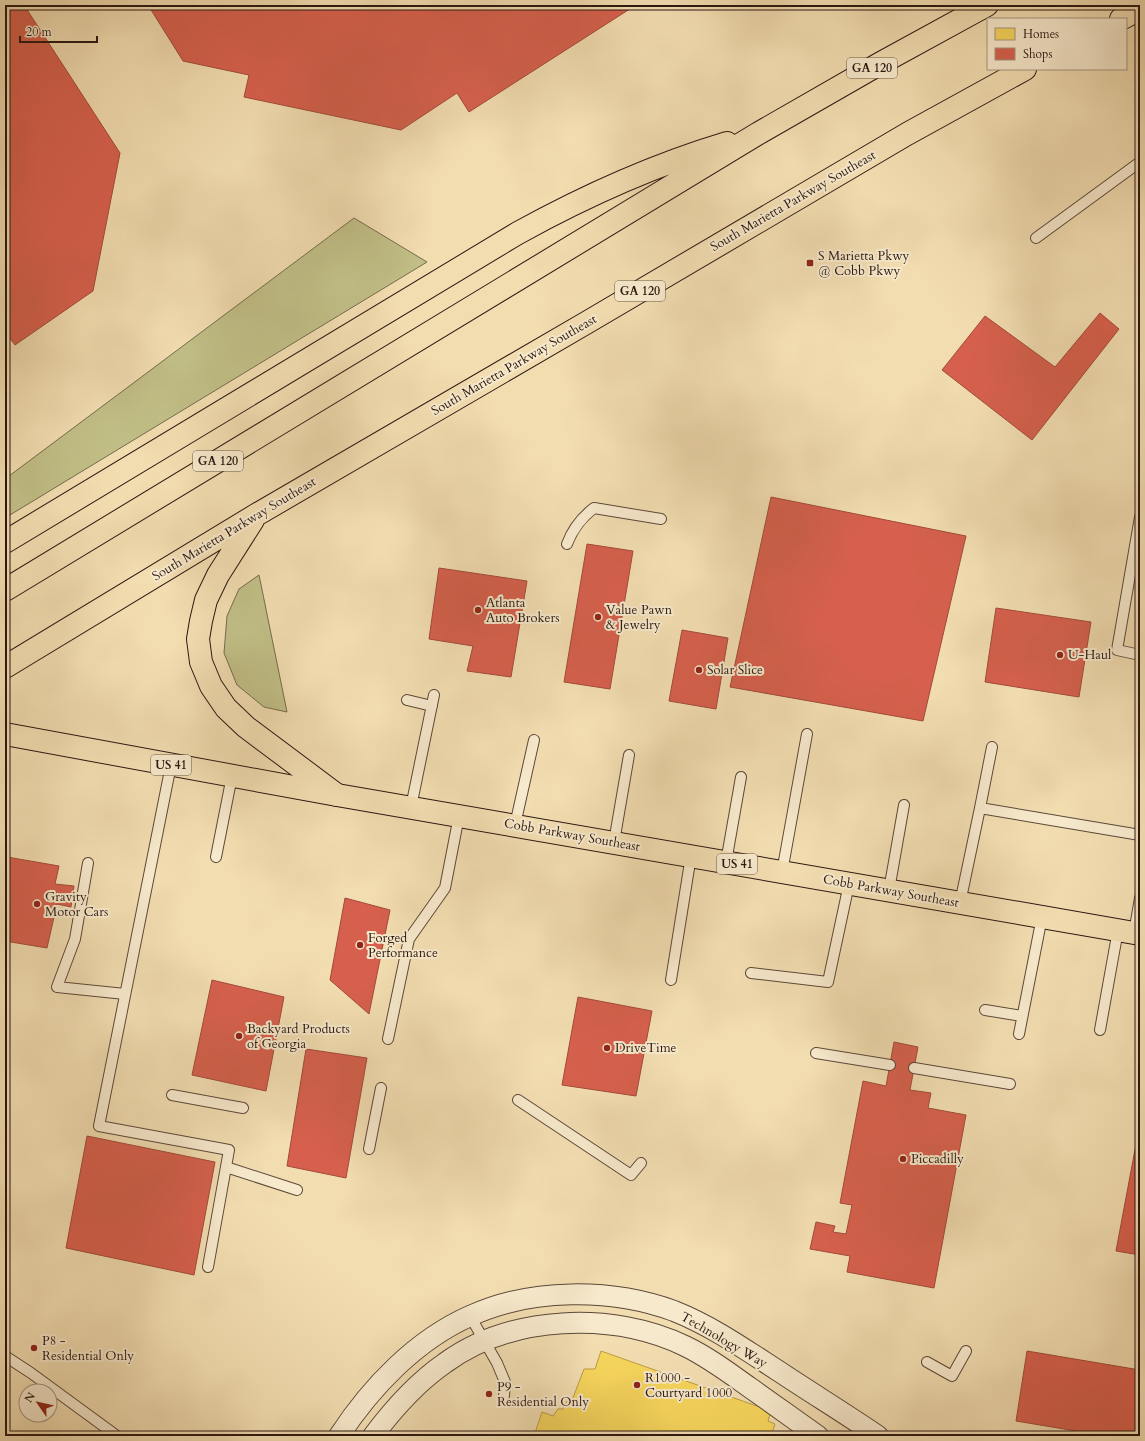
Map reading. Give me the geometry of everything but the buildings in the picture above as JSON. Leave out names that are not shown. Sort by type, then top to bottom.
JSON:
[{"type":"main road","name":"GA 120","points":[[5,590],[759,134],[881,63],[987,5]]},
{"type":"main road","points":[[1123,18],[1140,9]]},
{"type":"main road","name":"South Marietta Parkway Southeast","points":[[5,667],[256,515],[907,134],[1023,70]]},
{"type":"main road","points":[[5,542],[555,212],[640,173],[698,152],[759,134]]},
{"type":"main road","points":[[256,515],[218,575],[206,600],[198,639],[201,662],[210,686],[231,713],[246,727],[337,795]]},
{"type":"main road","name":"Cobb Parkway Southeast","points":[[5,734],[337,795],[1130,932]]},
{"type":"street","name":"Technology Way","points":[[340,1436],[364,1403],[385,1378],[414,1351],[440,1332],[470,1316],[502,1305],[522,1300],[578,1294],[604,1296],[654,1305],[694,1320],[721,1335],[876,1435]]},
{"type":"street","name":"Technology Way","points":[[373,1436],[404,1397],[422,1380],[464,1350],[518,1330],[562,1323],[599,1324],[640,1330],[672,1340],[707,1357],[818,1436]]},
{"type":"lane","points":[[1036,238],[1140,162]]},
{"type":"lane","points":[[567,544],[571,532],[594,508],[662,519]]},
{"type":"lane","points":[[1140,517],[1116,650],[1140,654]]},
{"type":"lane","points":[[411,807],[434,695]]},
{"type":"lane","points":[[407,700],[432,706]]},
{"type":"lane","points":[[782,872],[807,734]]},
{"type":"lane","points":[[515,825],[534,740]]},
{"type":"lane","points":[[960,903],[992,747]]},
{"type":"lane","points":[[614,842],[629,755]]},
{"type":"lane","points":[[171,765],[100,1126],[228,1150],[208,1267]]},
{"type":"lane","points":[[216,857],[232,776]]},
{"type":"lane","points":[[726,862],[741,777]]},
{"type":"lane","points":[[890,890],[904,805]]},
{"type":"lane","points":[[980,808],[1140,835]]},
{"type":"lane","points":[[388,1039],[409,939],[445,888],[459,816]]},
{"type":"lane","points":[[671,980],[691,856]]},
{"type":"lane","points":[[88,864],[75,939],[57,987],[125,994]]},
{"type":"lane","points":[[751,973],[828,982],[849,884]]},
{"type":"lane","points":[[1100,1030],[1140,898]]},
{"type":"lane","points":[[1019,1034],[1042,917]]},
{"type":"lane","points":[[985,1010],[1022,1016]]},
{"type":"lane","points":[[816,1053],[890,1065]]},
{"type":"lane","points":[[914,1068],[1010,1084]]},
{"type":"lane","points":[[369,1149],[381,1088]]},
{"type":"lane","points":[[172,1095],[243,1108]]},
{"type":"lane","points":[[518,1100],[631,1175],[641,1163]]},
{"type":"lane","points":[[226,1167],[297,1190]]},
{"type":"lane","points":[[470,1316],[497,1363],[505,1382],[504,1396]]},
{"type":"lane","points":[[927,1362],[952,1376],[966,1351]]},
{"type":"lane","points":[[5,1356],[31,1373],[117,1436]]},
{"type":"shaded area","points":[[354,218],[427,262],[5,518],[5,479]]},
{"type":"shaded area","points":[[259,575],[287,712],[264,707],[237,685],[224,653],[227,616],[239,589]]},
{"type":"place","name":"S Marietta Pkwy @ Cobb Pkwy","points":[[810,263]]},
{"type":"place","name":"Atlanta Auto Brokers","points":[[478,610]]},
{"type":"place","name":"Value Pawn & Jewelry","points":[[598,617]]},
{"type":"place","name":"U-Haul","points":[[1060,655]]},
{"type":"place","name":"Solar Slice","points":[[699,670]]},
{"type":"place","name":"Gravity Motor Cars","points":[[37,904]]},
{"type":"place","name":"Forged Performance","points":[[360,945]]},
{"type":"place","name":"Backyard Products of Georgia","points":[[239,1036]]},
{"type":"place","name":"DriveTime","points":[[607,1048]]},
{"type":"place","name":"Piccadilly","points":[[903,1159]]},
{"type":"place","name":"P8 - Residential Only","points":[[34,1348]]},
{"type":"place","name":"R1000 - Courtyard 1000","points":[[637,1385]]},
{"type":"place","name":"P9 - Residential Only","points":[[489,1394]]}]
